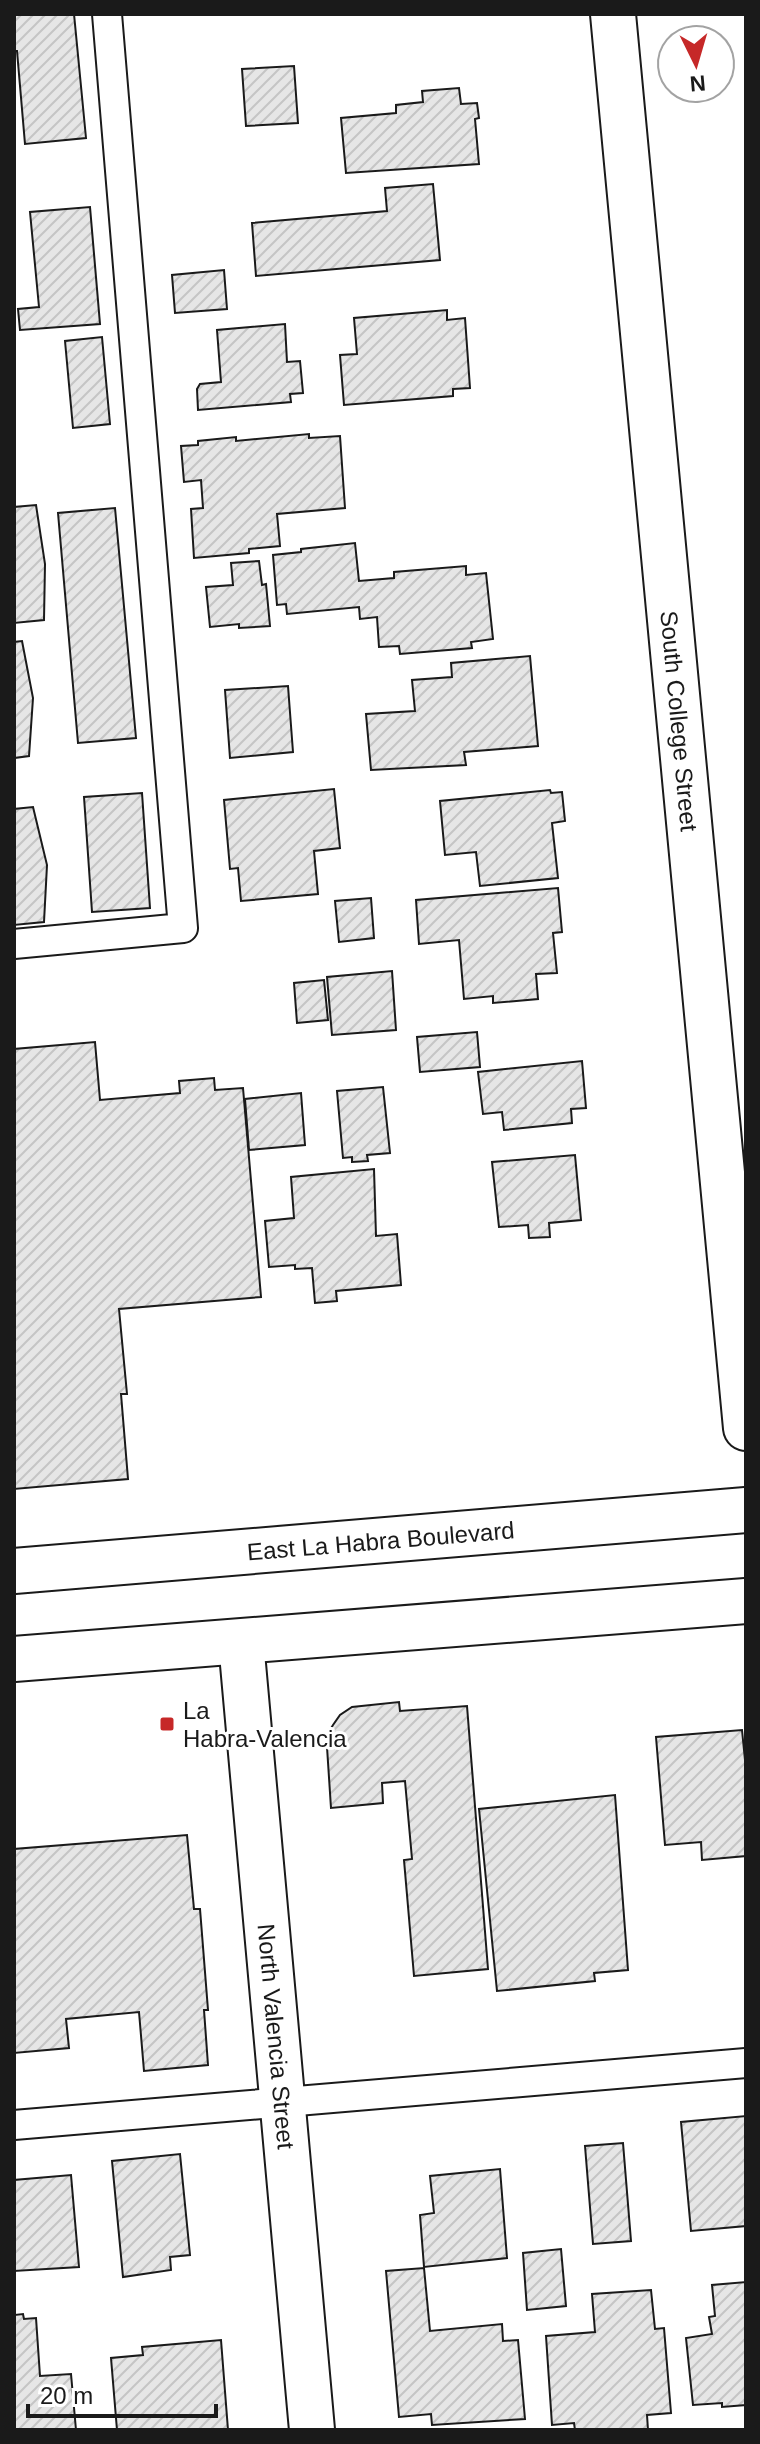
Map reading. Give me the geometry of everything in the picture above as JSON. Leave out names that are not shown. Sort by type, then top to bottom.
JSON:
[{"type":"street","name":"South College Street","points":[[613,14],[746,1428]]},
{"type":"street","name":"East La Habra Boulevard","points":[[14,1571],[746,1510]]},
{"type":"street","points":[[14,1659],[746,1601]]},
{"type":"street","name":"North Valencia Street","points":[[241,1642],[312,2430]]},
{"type":"lane","points":[[14,944],[183,928],[107,14]]},
{"type":"lane","points":[[14,2125],[746,2063]]},
{"type":"building","points":[[14,14],[74,14],[86,138],[25,144],[17,51],[14,51]]},
{"type":"building","points":[[294,66],[298,123],[246,126],[242,69]]},
{"type":"building","points":[[459,88],[461,104],[477,103],[479,118],[475,119],[479,164],[346,173],[341,118],[396,113],[396,105],[423,102],[422,91]]},
{"type":"building","points":[[433,184],[440,260],[256,276],[252,223],[387,211],[385,188]]},
{"type":"building","points":[[90,207],[100,324],[20,330],[18,309],[39,307],[30,212]]},
{"type":"building","points":[[224,270],[227,309],[175,313],[172,275]]},
{"type":"building","points":[[447,310],[447,320],[465,318],[470,388],[453,389],[453,396],[344,405],[340,355],[357,354],[354,318]]},
{"type":"building","points":[[285,324],[287,362],[300,361],[303,393],[290,394],[291,402],[198,410],[197,389],[200,384],[221,382],[217,330]]},
{"type":"building","points":[[102,337],[110,424],[73,428],[65,341]]},
{"type":"building","points":[[309,434],[309,438],[340,436],[345,508],[277,514],[280,546],[249,549],[249,553],[194,558],[191,509],[203,508],[201,480],[184,482],[181,446],[236,437],[236,441]]},
{"type":"building","points":[[36,505],[45,564],[44,620],[14,623],[14,507]]},
{"type":"building","points":[[115,508],[136,738],[78,743],[58,513]]},
{"type":"building","points":[[355,543],[359,581],[394,578],[394,572],[466,566],[466,575],[486,573],[493,639],[471,642],[472,648],[400,654],[399,646],[379,647],[377,617],[360,619],[359,607],[287,614],[286,604],[277,605],[273,555]]},
{"type":"building","points":[[259,561],[262,585],[266,584],[270,626],[239,628],[239,624],[210,627],[206,587],[233,585],[231,563]]},
{"type":"building","points":[[22,641],[33,698],[29,756],[14,758],[14,642]]},
{"type":"building","points":[[530,656],[538,746],[464,752],[466,765],[371,770],[366,714],[415,711],[412,680],[452,677],[451,663]]},
{"type":"building","points":[[288,686],[293,752],[230,758],[225,690]]},
{"type":"building","points":[[334,789],[340,848],[314,851],[318,894],[241,901],[238,868],[230,869],[224,800]]},
{"type":"building","points":[[550,790],[551,793],[562,792],[565,821],[552,823],[558,878],[480,886],[476,852],[445,855],[440,801]]},
{"type":"building","points":[[142,793],[150,908],[92,912],[84,797]]},
{"type":"building","points":[[33,807],[47,865],[44,922],[14,925],[14,809]]},
{"type":"building","points":[[558,888],[562,932],[553,933],[557,973],[536,974],[538,999],[493,1003],[493,996],[464,999],[459,940],[419,944],[416,900]]},
{"type":"building","points":[[371,898],[374,938],[339,942],[335,901]]},
{"type":"building","points":[[392,971],[396,1030],[332,1035],[327,977]]},
{"type":"building","points":[[324,980],[328,1020],[297,1023],[294,983]]},
{"type":"building","points":[[477,1032],[480,1067],[420,1072],[417,1037]]},
{"type":"building","points":[[95,1042],[100,1100],[180,1093],[179,1081],[214,1078],[215,1090],[243,1088],[261,1297],[119,1309],[127,1394],[121,1394],[128,1479],[14,1489],[14,1049]]},
{"type":"building","points":[[582,1061],[586,1108],[571,1109],[572,1123],[504,1130],[502,1112],[483,1114],[478,1072]]},
{"type":"building","points":[[383,1087],[390,1153],[367,1155],[368,1161],[352,1162],[352,1157],[343,1158],[337,1091]]},
{"type":"building","points":[[301,1093],[305,1145],[249,1150],[245,1099]]},
{"type":"building","points":[[575,1155],[581,1220],[549,1223],[550,1237],[529,1238],[528,1225],[499,1227],[492,1162]]},
{"type":"building","points":[[374,1169],[376,1236],[397,1234],[401,1285],[336,1291],[337,1301],[315,1303],[312,1268],[295,1269],[295,1265],[269,1267],[265,1221],[294,1218],[291,1177]]},
{"type":"building","points":[[399,1702],[400,1711],[467,1706],[488,1969],[414,1976],[404,1860],[412,1859],[405,1781],[382,1783],[383,1803],[331,1808],[327,1735],[333,1725],[340,1715],[352,1707]]},
{"type":"building","points":[[742,1730],[746,1770],[746,1856],[702,1860],[701,1842],[665,1845],[656,1737]]},
{"type":"building","points":[[615,1795],[628,1970],[594,1973],[595,1981],[497,1991],[479,1809]]},
{"type":"building","points":[[187,1835],[194,1909],[200,1909],[208,2010],[204,2010],[208,2065],[144,2071],[139,2012],[66,2019],[69,2048],[14,2053],[14,1849]]},
{"type":"building","points":[[746,2116],[746,2226],[691,2231],[681,2122]]},
{"type":"building","points":[[623,2143],[631,2241],[593,2244],[585,2146]]},
{"type":"building","points":[[180,2154],[190,2255],[170,2257],[171,2270],[123,2277],[112,2161]]},
{"type":"building","points":[[500,2169],[507,2258],[424,2267],[420,2215],[434,2213],[430,2176]]},
{"type":"building","points":[[71,2175],[79,2267],[14,2271],[14,2180]]},
{"type":"building","points":[[561,2249],[566,2306],[527,2310],[523,2253]]},
{"type":"building","points":[[424,2268],[430,2331],[502,2324],[503,2341],[518,2340],[525,2419],[432,2425],[431,2414],[399,2417],[386,2271]]},
{"type":"building","points":[[746,2282],[746,2405],[693,2405],[686,2338],[712,2334],[709,2317],[715,2316],[712,2285]]},
{"type":"building","points":[[651,2290],[655,2329],[664,2328],[671,2413],[647,2415],[648,2430],[575,2430],[574,2423],[552,2425],[546,2336],[595,2332],[592,2294]]},
{"type":"building","points":[[14,2305],[15,2315],[23,2314],[24,2319],[36,2318],[40,2376],[71,2374],[76,2430],[14,2430]]},
{"type":"building","points":[[221,2340],[228,2430],[117,2430],[111,2358],[143,2355],[142,2347]]},
{"type":"place","name":"La Habra-Valencia","points":[[167,1724]]}]
